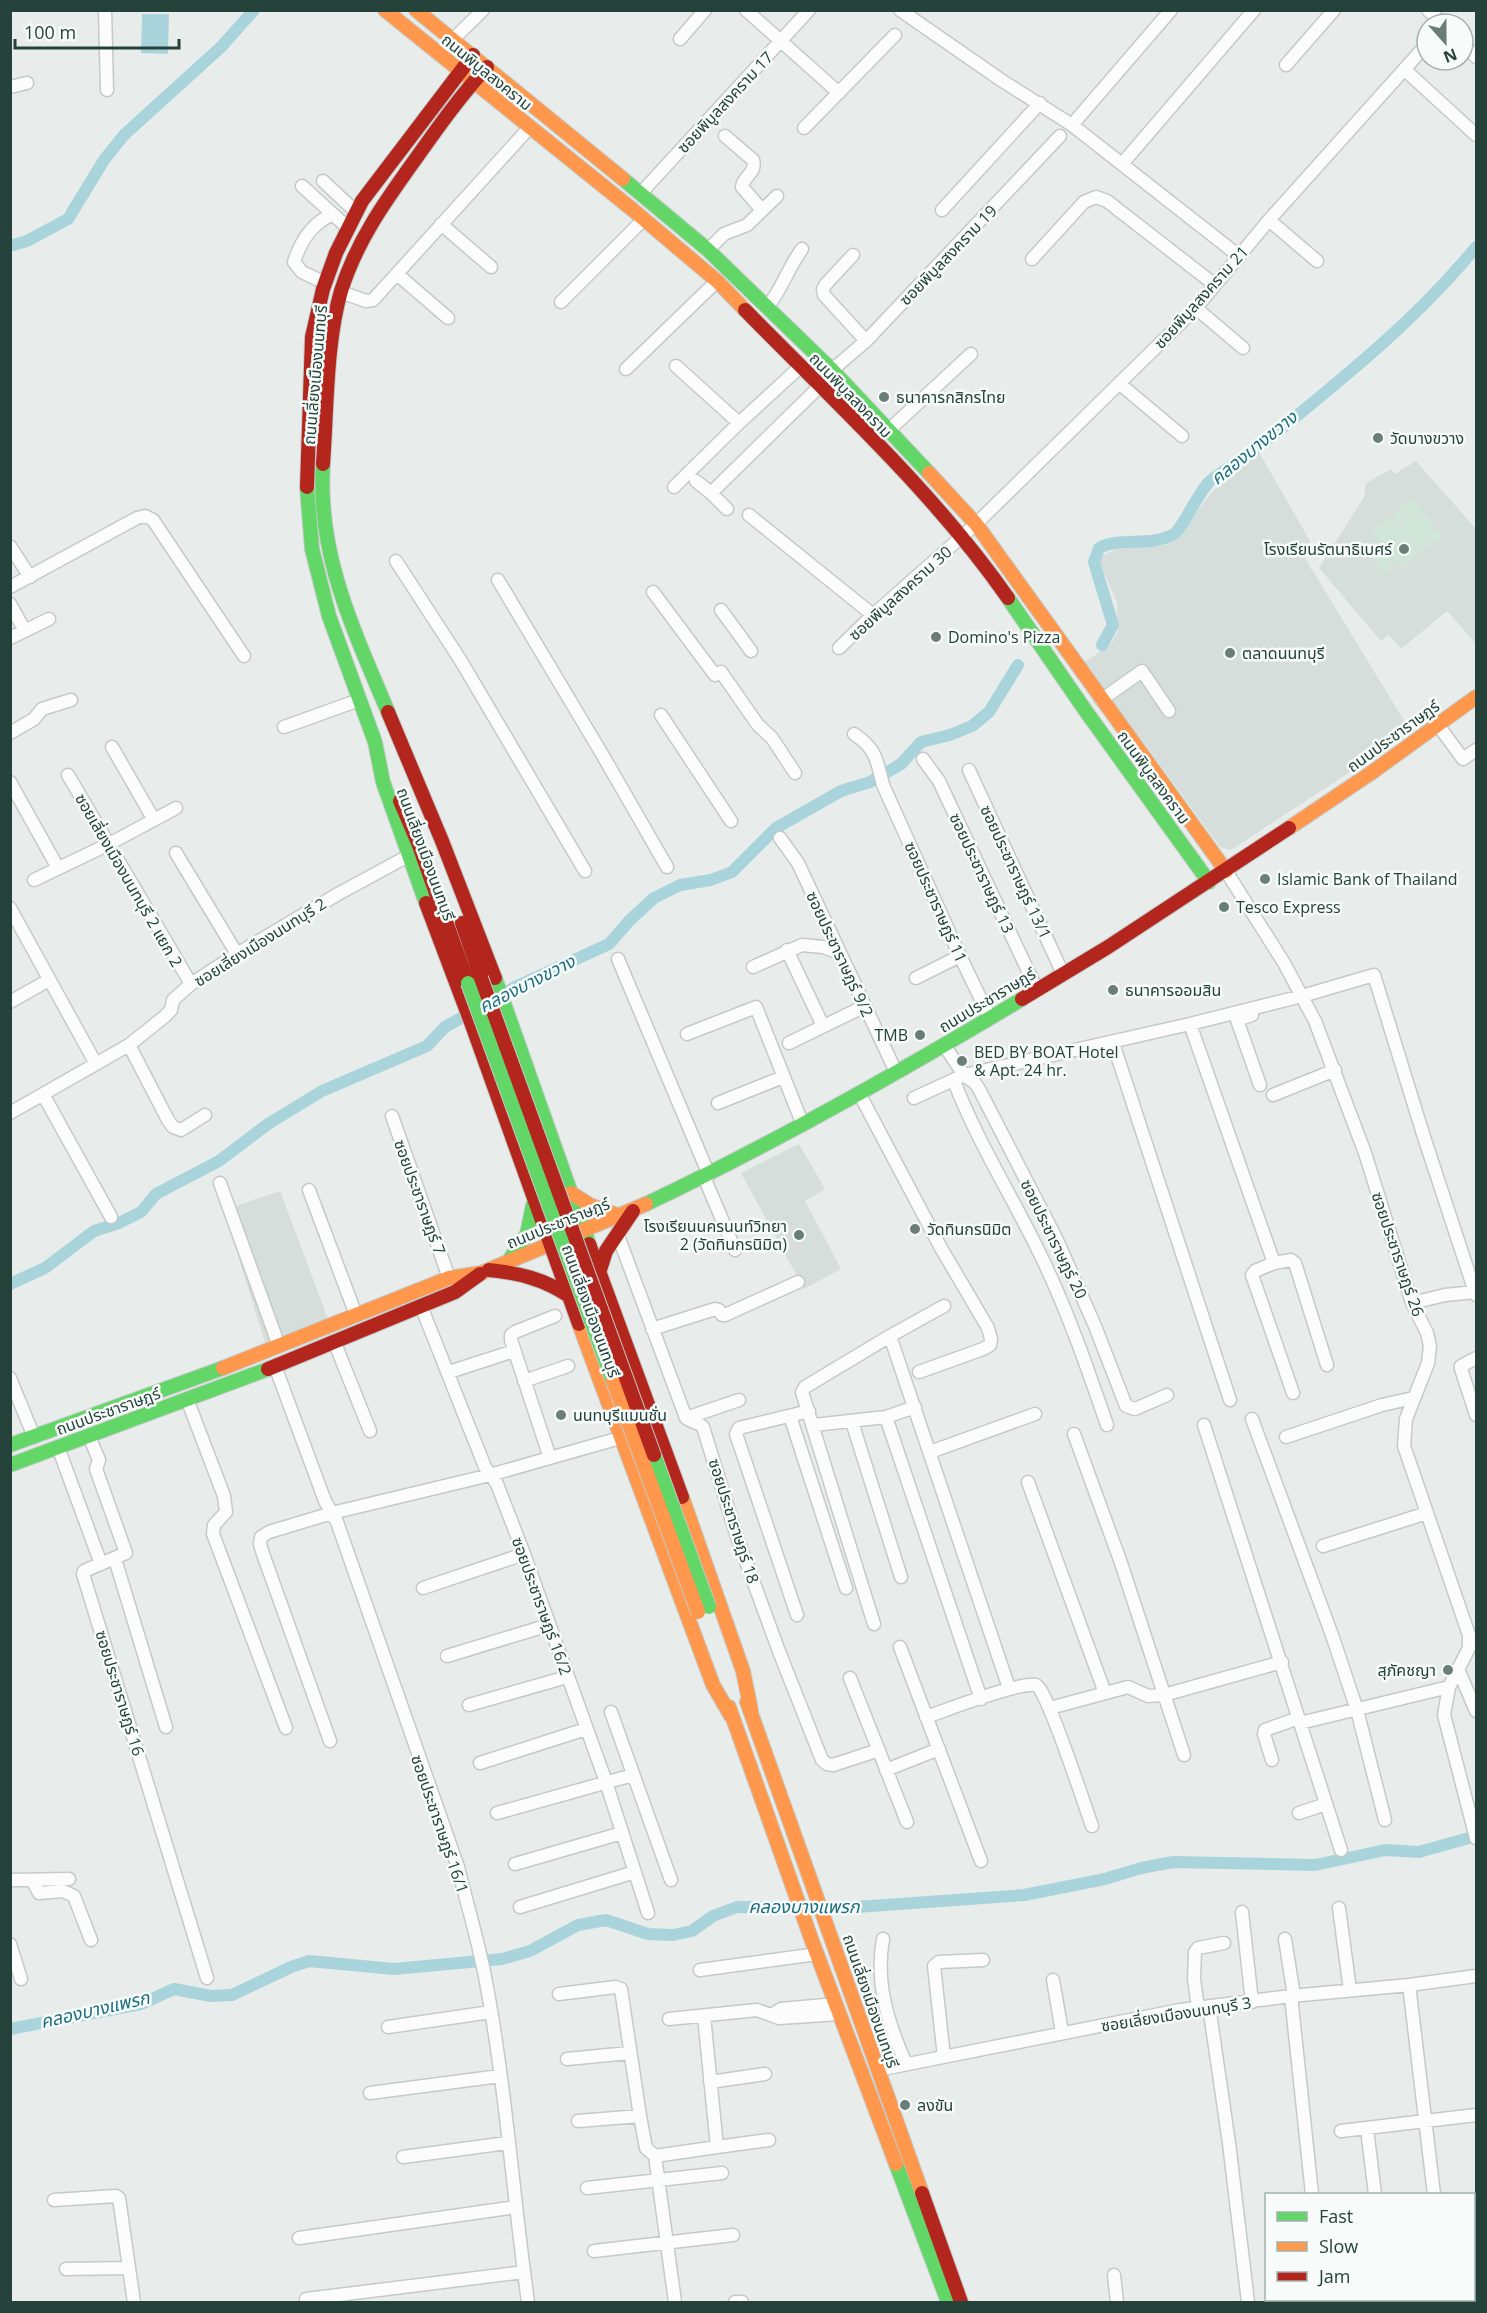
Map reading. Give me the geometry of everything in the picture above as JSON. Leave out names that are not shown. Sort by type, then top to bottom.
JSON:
[{"type":"main road","name":"ถนนพิบูลสงคราม","points":[[385,10],[644,219],[717,281],[940,512],[1012,602],[1085,710],[1209,882]]},
{"type":"main road","name":"ถนนพิบูลสงคราม","points":[[416,10],[708,250],[768,306],[889,430],[976,524],[1226,871]]},
{"type":"main road","name":"ถนนเลี่ยงเมืองนนทบุรี","points":[[473,56],[411,134],[362,201],[336,253],[325,283],[312,337],[307,491],[312,549],[319,582],[359,700],[475,980],[703,1610],[730,1716],[837,2009],[948,2302]]},
{"type":"main road","name":"ถนนเลี่ยงเมืองนนทบุรี","points":[[487,67],[462,94],[379,210],[358,246],[340,292],[333,330],[322,483],[327,539],[334,576],[344,607],[442,841],[506,1007],[609,1301],[683,1498],[743,1671],[751,1710],[961,2302]]},
{"type":"main road","name":"ถนนประชาราษฎร์","points":[[10,1445],[172,1387],[449,1278],[484,1271],[620,1216],[706,1176],[803,1125],[1063,974],[1226,871],[1371,774],[1476,699]]},
{"type":"main road","name":"ถนนเลี่ยงเมืองนนทบุรี","points":[[375,742],[383,782],[408,856],[472,1025],[620,1438],[713,1685],[730,1716]]},
{"type":"main road","name":"ถนนเลี่ยงเมืองนนทบุรี","points":[[405,754],[475,980]]},
{"type":"main road","points":[[529,1185],[537,1194],[550,1193],[560,1184],[562,1168]]},
{"type":"main road","points":[[571,1192],[590,1205],[620,1216]]},
{"type":"main road","points":[[507,1261],[521,1247],[530,1232],[534,1201]]},
{"type":"main road","points":[[599,1273],[606,1251],[634,1210]]},
{"type":"main road","name":"ถนนประชาราษฎร์","points":[[10,1465],[275,1366],[466,1286],[484,1271]]},
{"type":"main road","points":[[484,1271],[518,1273],[538,1278],[553,1284],[569,1296]]},
{"type":"main road","points":[[576,1317],[577,1304],[585,1296],[599,1294],[609,1301]]},
{"type":"main road","name":"ถนนเลี่ยงเมืองนนทบุรี","points":[[703,1610],[751,1710]]},
{"type":"street","points":[[105,10],[107,90]]},
{"type":"street","points":[[438,54],[483,10]]},
{"type":"street","points":[[680,39],[705,10]]},
{"type":"street","points":[[746,10],[838,93]]},
{"type":"street","name":"ซอยพิบูลสงคราม 17","points":[[641,193],[809,10]]},
{"type":"street","points":[[900,10],[1001,80],[1072,125],[1239,256]]},
{"type":"street","points":[[1072,125],[1171,10]]},
{"type":"street","points":[[1286,65],[1334,10]]},
{"type":"street","points":[[1122,164],[1252,11]]},
{"type":"street","points":[[804,128],[895,35]]},
{"type":"street","name":"ซอยพิบูลสงคราม 21","points":[[961,537],[1196,308],[1269,220],[1415,58]]},
{"type":"street","points":[[1405,70],[1476,135]]},
{"type":"street","points":[[10,87],[27,83]]},
{"type":"street","points":[[942,210],[1040,103]]},
{"type":"street","points":[[340,292],[366,301],[373,300],[530,127]]},
{"type":"street","points":[[725,136],[753,160],[752,172],[743,183],[742,188],[762,210]]},
{"type":"street","name":"ซอยพิบูลสงคราม 19","points":[[832,370],[866,341],[1060,136]]},
{"type":"street","points":[[323,181],[356,212]]},
{"type":"street","points":[[302,186],[348,228]]},
{"type":"street","points":[[708,250],[724,234],[747,225],[777,196]]},
{"type":"street","points":[[1032,259],[1084,202],[1095,197],[1107,201],[1215,285]]},
{"type":"street","points":[[325,283],[302,272],[294,262],[298,249],[311,229],[321,219],[333,214]]},
{"type":"street","points":[[561,302],[644,219]]},
{"type":"street","points":[[1269,220],[1317,261]]},
{"type":"street","points":[[441,224],[491,267]]},
{"type":"street","points":[[768,306],[778,294],[793,262],[802,249]]},
{"type":"street","points":[[853,255],[823,289],[824,294],[866,341]]},
{"type":"street","points":[[397,274],[448,318]]},
{"type":"street","points":[[626,369],[717,281]]},
{"type":"street","points":[[1196,308],[1243,348]]},
{"type":"street","points":[[889,430],[971,354]]},
{"type":"street","points":[[676,366],[739,423]]},
{"type":"street","points":[[674,487],[800,367]]},
{"type":"street","points":[[1120,384],[1182,436]]},
{"type":"street","points":[[711,493],[820,386]]},
{"type":"street","points":[[696,481],[727,509]]},
{"type":"street","points":[[749,515],[873,615]]},
{"type":"street","points":[[10,587],[137,518],[145,516],[153,520],[244,656]]},
{"type":"street","name":"ซอยพิบูลสงคราม 30","points":[[839,648],[961,537]]},
{"type":"street","points":[[10,546],[30,577]]},
{"type":"street","points":[[396,561],[462,661],[585,871]]},
{"type":"street","points":[[498,580],[667,867]]},
{"type":"street","points":[[653,592],[758,725],[772,738],[795,773]]},
{"type":"street","points":[[10,604],[25,631]]},
{"type":"street","points":[[721,610],[752,651]]},
{"type":"street","points":[[10,638],[49,619]]},
{"type":"street","points":[[1101,700],[1142,671],[1169,711]]},
{"type":"street","points":[[10,733],[34,719],[42,709],[71,700]]},
{"type":"street","points":[[284,728],[359,700]]},
{"type":"street","points":[[662,715],[731,821]]},
{"type":"street","points":[[1438,725],[1463,759],[1476,750]]},
{"type":"street","name":"ซอยประชาราษฎร์ 11","points":[[854,734],[867,742],[875,756],[883,785],[960,957],[990,1018]]},
{"type":"street","points":[[112,747],[154,820]]},
{"type":"street","name":"ซอยประชาราษฎร์ 13","points":[[923,759],[939,781],[1037,990]]},
{"type":"street","name":"ซอยประชาราษฎร์ 13/1","points":[[969,770],[1063,974]]},
{"type":"street","name":"ซอยเลี่ยงเมืองนนทบุรี 2 แยก 2","points":[[68,775],[190,984]]},
{"type":"street","points":[[10,782],[58,868]]},
{"type":"street","points":[[34,880],[109,844],[176,808]]},
{"type":"street","name":"ซอยประชาราษฎร์ 9/2","points":[[780,838],[798,863],[896,1072]]},
{"type":"street","points":[[176,853],[237,954]]},
{"type":"street","name":"ซอยเลี่ยงเมืองนนทบุรี 2","points":[[10,1113],[129,1045],[171,1010],[173,1000],[190,984],[338,894],[408,856]]},
{"type":"street","name":"ซอยประชาราษฎร์ 26","points":[[1226,871],[1284,963],[1295,997],[1315,1021],[1365,1154],[1412,1303],[1427,1333],[1430,1346],[1428,1363],[1413,1398],[1405,1426],[1404,1446],[1469,1635],[1472,1654],[1458,1669],[1449,1687],[1444,1715],[1475,1832]]},
{"type":"street","points":[[10,908],[96,1064]]},
{"type":"street","points":[[753,967],[802,945],[823,947],[840,953]]},
{"type":"street","points":[[787,950],[823,1026]]},
{"type":"street","points":[[916,978],[960,957]]},
{"type":"street","points":[[618,959],[735,1250]]},
{"type":"street","points":[[1260,1085],[1237,1020],[1252,1011],[1374,975],[1423,1134],[1476,1293],[1445,1295],[1412,1303]]},
{"type":"street","points":[[10,1002],[49,980]]},
{"type":"street","points":[[687,1034],[756,1006],[803,1125]]},
{"type":"street","points":[[789,1043],[865,1006]]},
{"type":"street","points":[[915,1098],[959,1078],[1190,1024],[1273,1008]]},
{"type":"street","points":[[1190,1024],[1274,1263]]},
{"type":"street","points":[[1113,1043],[1230,1400]]},
{"type":"street","points":[[129,1045],[173,1127],[181,1130],[205,1115]]},
{"type":"street","name":"ซอยประชาราษฎร์ 20","points":[[944,1045],[959,1078],[974,1082],[979,1089],[1057,1240],[1095,1326],[1126,1406],[1135,1409],[1167,1395]]},
{"type":"street","points":[[1273,1095],[1335,1070]]},
{"type":"street","points":[[718,1103],[783,1077]]},
{"type":"street","points":[[959,1078],[967,1116],[1004,1182],[1065,1308],[1107,1425]]},
{"type":"street","points":[[859,1093],[941,1248],[988,1328],[991,1339],[990,1345],[983,1349],[919,1372]]},
{"type":"street","points":[[44,1095],[111,1217]]},
{"type":"street","name":"ซอยประชาราษฎร์ 7","points":[[392,1116],[449,1278]]},
{"type":"street","points":[[220,1182],[279,1346]]},
{"type":"street","points":[[309,1190],[356,1315]]},
{"type":"street","name":"ซอยประชาราษฎร์ 18","points":[[617,1233],[686,1418],[704,1427],[737,1538],[822,1760],[833,1765],[879,1750]]},
{"type":"street","points":[[1293,1394],[1252,1275],[1255,1271],[1274,1263],[1291,1260],[1295,1263],[1328,1365]]},
{"type":"street","points":[[652,1329],[715,1309],[725,1316],[798,1282]]},
{"type":"street","name":"ซอยประชาราษฎร์ 16/2","points":[[421,1306],[485,1467],[497,1484],[524,1554],[606,1782],[648,1913]]},
{"type":"street","points":[[874,1624],[803,1395],[805,1387],[945,1306]]},
{"type":"street","points":[[550,1458],[514,1351],[511,1335],[555,1316]]},
{"type":"street","points":[[890,1336],[1009,1688]]},
{"type":"street","points":[[334,1341],[370,1431]]},
{"type":"street","points":[[449,1372],[514,1351]]},
{"type":"street","points":[[1476,1358],[1464,1364],[1461,1369],[1476,1415]]},
{"type":"street","name":"ซอยประชาราษฎร์ 16/1","points":[[275,1366],[325,1501],[337,1522],[458,1867],[480,1954],[491,2012],[528,2302]]},
{"type":"street","points":[[524,1381],[568,1366]]},
{"type":"street","points":[[10,1378],[34,1437]]},
{"type":"street","points":[[1286,1437],[1382,1405],[1413,1398]]},
{"type":"street","points":[[187,1399],[224,1496],[226,1512],[214,1525],[213,1534],[286,1728]]},
{"type":"street","points":[[686,1418],[739,1400]]},
{"type":"street","points":[[814,1425],[886,1417],[915,1407]]},
{"type":"street","points":[[797,1615],[736,1434],[739,1428],[809,1411]]},
{"type":"street","points":[[930,1452],[1035,1413]]},
{"type":"street","points":[[790,1416],[846,1588]]},
{"type":"street","points":[[886,1417],[981,1699]]},
{"type":"street","points":[[1252,1419],[1332,1635],[1357,1710],[1385,1820]]},
{"type":"street","points":[[852,1422],[901,1577]]},
{"type":"street","points":[[1204,1425],[1341,1850]]},
{"type":"street","points":[[1074,1434],[1120,1560],[1184,1755]]},
{"type":"street","points":[[89,1436],[99,1460],[96,1469],[126,1552],[115,1559],[166,1727]]},
{"type":"street","points":[[330,1741],[260,1544],[261,1537],[332,1513],[490,1475],[620,1438]]},
{"type":"street","points":[[58,1447],[101,1564]]},
{"type":"street","points":[[1028,1482],[1105,1693]]},
{"type":"street","points":[[1323,1546],[1427,1513]]},
{"type":"street","points":[[423,1588],[524,1554]]},
{"type":"street","name":"ซอยประชาราษฎร์ 16","points":[[115,1559],[82,1574],[126,1710],[207,1978]]},
{"type":"street","points":[[447,1656],[549,1625]]},
{"type":"street","points":[[900,1647],[981,1861]]},
{"type":"street","points":[[1050,1708],[1128,1687],[1148,1696],[1164,1695],[1282,1662]]},
{"type":"street","points":[[1458,1669],[1476,1711]]},
{"type":"street","points":[[469,1705],[567,1677]]},
{"type":"street","points":[[850,1678],[907,1822]]},
{"type":"street","points":[[926,1717],[1009,1688],[1036,1685],[1040,1687],[1050,1708],[1092,1826]]},
{"type":"street","points":[[1272,1760],[1264,1734],[1265,1730],[1449,1687]]},
{"type":"street","points":[[611,1712],[671,1880]]},
{"type":"street","points":[[480,1763],[586,1729]]},
{"type":"street","points":[[886,1770],[939,1749]]},
{"type":"street","points":[[497,1813],[633,1775]]},
{"type":"street","points":[[1299,1813],[1326,1804]]},
{"type":"street","points":[[515,1864],[622,1833]]},
{"type":"street","points":[[520,1907],[635,1872]]},
{"type":"street","points":[[10,1880],[69,1879]]},
{"type":"street","points":[[32,1880],[39,1893],[63,1891],[74,1896],[91,1941]]},
{"type":"street","points":[[1339,1908],[1350,1990]]},
{"type":"street","points":[[1242,1912],[1252,2002]]},
{"type":"street","points":[[883,1939],[879,1959],[882,1990],[891,2027],[906,2064]]},
{"type":"street","points":[[1285,1939],[1312,2193]]},
{"type":"street","points":[[1224,1943],[1198,1948],[1195,1952],[1194,1979],[1204,2007],[1229,2142],[1248,2302]]},
{"type":"street","points":[[10,1944],[21,1979]]},
{"type":"street","points":[[700,1970],[814,1947]]},
{"type":"street","points":[[944,2056],[934,1966],[939,1962],[983,1960]]},
{"type":"street","name":"ซอยเลี่ยงเมืองนนทบุรี 3","points":[[878,2070],[990,2049],[1062,2032],[1204,2007],[1476,1976]]},
{"type":"street","points":[[1053,1980],[1062,2032]]},
{"type":"street","points":[[1409,1985],[1434,2193]]},
{"type":"street","points":[[559,1994],[619,1987],[622,1993],[639,2116],[646,2148],[656,2156],[675,2302]]},
{"type":"street","points":[[669,2019],[757,2010],[779,2018],[837,2009]]},
{"type":"street","points":[[388,2027],[491,2012]]},
{"type":"street","points":[[704,2016],[717,2147]]},
{"type":"street","points":[[567,2059],[629,2053]]},
{"type":"street","points":[[710,2082],[765,2074]]},
{"type":"street","points":[[370,2093],[500,2076]]},
{"type":"street","points":[[1341,2132],[1476,2115]]},
{"type":"street","points":[[578,2121],[639,2116]]},
{"type":"street","points":[[1367,2129],[1375,2193]]},
{"type":"street","points":[[656,2156],[770,2140]]},
{"type":"street","points":[[403,2157],[507,2143]]},
{"type":"street","points":[[587,2188],[722,2173]]},
{"type":"street","points":[[54,2200],[116,2196],[119,2198],[134,2302]]},
{"type":"street","points":[[299,2238],[516,2207]]},
{"type":"street","points":[[594,2251],[733,2235]]},
{"type":"street","points":[[66,2269],[129,2268]]},
{"type":"street","points":[[306,2299],[524,2272]]},
{"type":"street","points":[[1114,2275],[1117,2302]]},
{"type":"street","points":[[384,2289],[387,2302]]},
{"type":"street","points":[[735,2302],[742,2302]]},
{"type":"shaded area","name":"ตลาดนนทบุรี","points":[[1259,452],[1310,541],[1305,558],[1411,732],[1231,850],[1220,847],[1085,662],[1110,645],[1118,631],[1117,603],[1100,563],[1102,556],[1116,549],[1165,545],[1177,538],[1211,493]]},
{"type":"shaded area","name":"โรงเรียนรัตนาธิเบศร์","points":[[1416,461],[1476,529],[1476,639],[1474,642],[1447,611],[1401,649],[1389,635],[1381,641],[1319,568],[1364,497],[1366,483],[1391,469],[1395,474]]},
{"type":"shaded area","name":"โรงเรียนนครนนท์วิทยา 2 (วัดทินกรนิมิต)","points":[[799,1144],[825,1189],[805,1201],[841,1269],[804,1289],[741,1173]]},
{"type":"shaded area","points":[[280,1191],[328,1319],[266,1346],[224,1210]]},
{"type":"green space","points":[[1413,499],[1442,536],[1422,552],[1393,514]]},
{"type":"green space","points":[[1392,516],[1421,553],[1401,568],[1372,531]]},
{"type":"green space","points":[[1377,541],[1396,565],[1384,574],[1365,550]]},
{"type":"water","points":[[142,14],[169,14],[168,54],[141,53]]},
{"type":"waterway","points":[[10,246],[27,241],[68,219],[104,160],[124,135],[221,47],[254,10]]},
{"type":"waterway","name":"คลองบางขวาง","points":[[1102,645],[1113,625],[1094,562],[1099,548],[1117,543],[1155,540],[1174,534],[1209,482],[1276,433],[1381,345],[1430,298],[1476,247]]},
{"type":"waterway","name":"คลองบางขวาง","points":[[495,999],[515,987],[609,944],[654,898],[680,885],[711,880],[732,872],[776,828],[841,791],[870,782],[901,764],[921,742],[950,735],[972,726],[989,712],[1018,665]]},
{"type":"waterway","name":"คลองบางขวาง","points":[[10,1284],[45,1268],[94,1231],[119,1223],[141,1212],[156,1194],[219,1161],[268,1124],[322,1091],[427,1046],[445,1027],[475,1010]]},
{"type":"waterway","name":"คลองบางแพรก","points":[[10,2029],[141,2004],[174,1989],[211,1996],[232,1995],[309,1961],[394,1969],[502,1959],[530,1951],[578,1925],[606,1920],[648,1934],[673,1935],[692,1931],[713,1916],[737,1907],[843,1908],[1024,1895],[1105,1879],[1141,1868],[1173,1862],[1315,1865],[1385,1850],[1419,1852],[1476,1836]]},
{"type":"traffic: fast","points":[[623,179],[708,250],[832,370],[929,473]]},
{"type":"traffic: fast","points":[[323,464],[323,498],[332,561],[351,622],[388,712]]},
{"type":"traffic: fast","points":[[307,487],[312,549],[329,616],[375,742],[383,782],[426,903]]},
{"type":"traffic: fast","points":[[1008,598],[1085,710],[1209,882]]},
{"type":"traffic: fast","points":[[495,978],[589,1244]]},
{"type":"traffic: fast","points":[[468,983],[613,1381]]},
{"type":"traffic: fast","points":[[646,1204],[837,1106],[1022,999]]},
{"type":"traffic: fast","points":[[510,1259],[527,1234],[533,1205]]},
{"type":"traffic: fast","points":[[10,1445],[223,1368]]},
{"type":"traffic: fast","points":[[10,1465],[268,1369]]},
{"type":"traffic: fast","points":[[654,1455],[709,1607]]},
{"type":"traffic: fast","points":[[896,2164],[948,2302]]},
{"type":"traffic: slow","points":[[385,10],[633,210],[717,281],[745,310]]},
{"type":"traffic: slow","points":[[416,10],[623,179]]},
{"type":"traffic: slow","points":[[929,473],[976,524],[1226,871]]},
{"type":"traffic: slow","points":[[1289,828],[1371,773],[1476,697]]},
{"type":"traffic: slow","points":[[571,1193],[590,1205],[620,1216]]},
{"type":"traffic: slow","points":[[223,1368],[449,1278],[481,1273],[646,1204]]},
{"type":"traffic: slow","points":[[579,1324],[713,1685],[731,1716]]},
{"type":"traffic: slow","points":[[613,1381],[698,1612]]},
{"type":"traffic: slow","points":[[682,1497],[743,1671],[751,1710]]},
{"type":"traffic: slow","points":[[747,1702],[922,2193]]},
{"type":"traffic: slow","points":[[729,1707],[812,1941],[896,2164]]},
{"type":"traffic: jam","points":[[307,487],[312,337],[323,289],[336,253],[362,201],[473,55]]},
{"type":"traffic: jam","points":[[323,464],[332,332],[341,291],[355,255],[373,221],[394,189],[450,111],[487,67]]},
{"type":"traffic: jam","points":[[745,310],[916,485],[979,559],[1008,598]]},
{"type":"traffic: jam","points":[[388,712],[442,841],[495,978]]},
{"type":"traffic: jam","points":[[400,801],[418,843],[468,983]]},
{"type":"traffic: jam","points":[[1022,999],[1108,947],[1289,828]]},
{"type":"traffic: jam","points":[[426,903],[579,1324]]},
{"type":"traffic: jam","points":[[462,923],[481,978]]},
{"type":"traffic: jam","points":[[481,978],[654,1455]]},
{"type":"traffic: jam","points":[[599,1273],[606,1251],[633,1211]]},
{"type":"traffic: jam","points":[[589,1244],[682,1497]]},
{"type":"traffic: jam","points":[[489,1270],[531,1278],[550,1285],[569,1296]]},
{"type":"traffic: jam","points":[[268,1369],[455,1292],[480,1274]]},
{"type":"traffic: jam","points":[[922,2193],[961,2302]]},
{"type":"place","name":"ธนาคารกสิกรไทย","points":[[884,397]]},
{"type":"place","name":"วัดบางขวาง","points":[[1378,438]]},
{"type":"place","name":"โรงเรียนรัตนาธิเบศร์","points":[[1404,549]]},
{"type":"place","name":"Domino's Pizza","points":[[936,637]]},
{"type":"place","name":"ตลาดนนทบุรี","points":[[1230,653]]},
{"type":"place","name":"Islamic Bank of Thailand","points":[[1265,879]]},
{"type":"place","name":"Tesco Express","points":[[1224,907]]},
{"type":"place","name":"ธนาคารออมสิน","points":[[1113,990]]},
{"type":"place","name":"TMB","points":[[920,1035]]},
{"type":"place","name":"BED BY BOAT Hotel & Apt. 24 hr.","points":[[962,1061]]},
{"type":"place","name":"วัดทินกรนิมิต","points":[[915,1229]]},
{"type":"place","name":"โรงเรียนนครนนท์วิทยา 2 (วัดทินกรนิมิต)","points":[[799,1235]]},
{"type":"place","name":"นนทบุรีแมนชั่น","points":[[561,1415]]},
{"type":"place","name":"สุภัคชญา","points":[[1448,1670]]},
{"type":"place","name":"ลงขัน","points":[[905,2105]]}]
